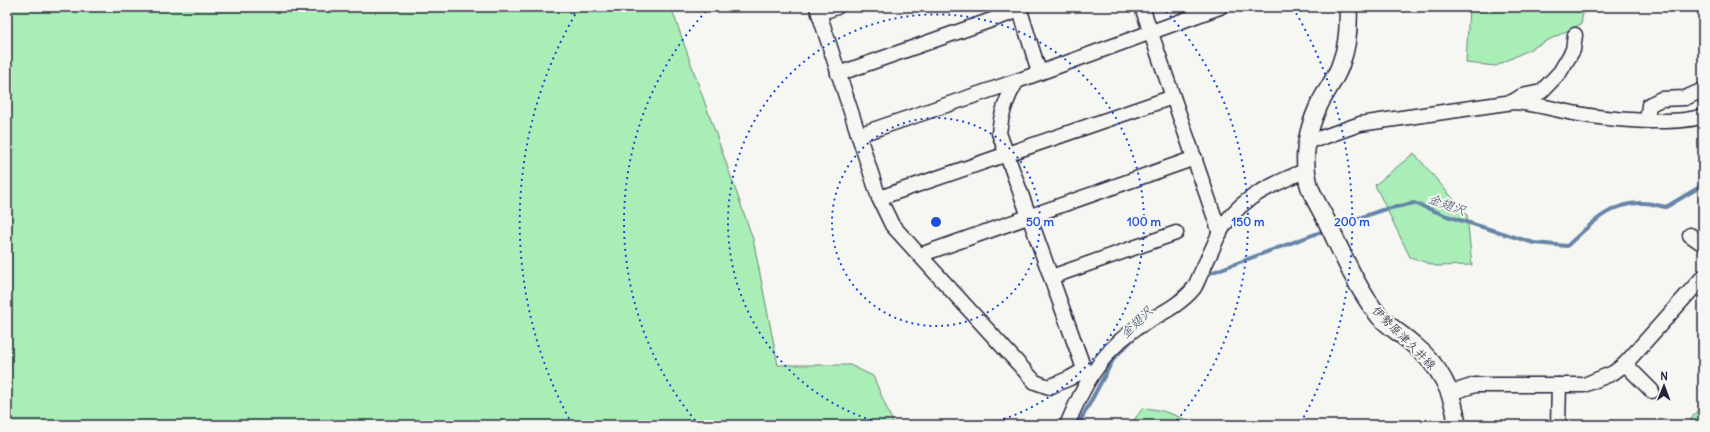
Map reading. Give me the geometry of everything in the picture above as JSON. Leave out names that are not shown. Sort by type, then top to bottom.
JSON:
[{"type":"main road","name":"伊勢原津久井線","points":[[1348,7],[1349,25],[1343,59],[1321,102],[1307,138],[1306,170],[1310,187],[1347,264],[1368,301],[1381,317],[1430,359],[1443,378],[1450,393],[1456,414],[1457,425]]},
{"type":"street","points":[[837,7],[818,10],[879,198],[892,225],[1035,382],[1049,386],[1070,378],[1086,375]]},
{"type":"street","points":[[1142,7],[1220,233]]},
{"type":"street","points":[[858,135],[1017,81],[1220,7]]},
{"type":"street","points":[[838,74],[1020,8],[1039,72]]},
{"type":"street","points":[[1513,102],[1522,96],[1541,92],[1560,72],[1573,50],[1575,35]]},
{"type":"street","points":[[1017,81],[1007,96],[1001,116],[1000,133],[1086,375]]},
{"type":"street","points":[[1648,120],[1649,105],[1661,99],[1685,98],[1703,90]]},
{"type":"street","points":[[879,198],[1174,97]]},
{"type":"street","points":[[1307,138],[1318,139],[1360,124],[1513,102],[1525,103],[1575,114],[1648,120],[1684,120],[1703,116]]},
{"type":"street","points":[[920,255],[1195,158]]},
{"type":"street","points":[[1067,425],[1086,375],[1110,350],[1132,331],[1178,302],[1194,287],[1220,233],[1237,208],[1260,191],[1306,170]]},
{"type":"street","points":[[1051,277],[1176,233]]},
{"type":"street","points":[[1690,235],[1703,244]]},
{"type":"street","points":[[1450,393],[1475,385],[1584,385],[1613,373],[1626,364],[1703,277]]},
{"type":"street","points":[[1626,364],[1652,391]]},
{"type":"street","points":[[1558,425],[1559,385]]},
{"type":"green space","points":[[7,7],[671,7],[753,239],[778,365],[850,365],[873,376],[894,425],[7,425]]},
{"type":"green space","points":[[1469,7],[1584,7],[1581,24],[1496,66],[1466,63]]},
{"type":"green space","points":[[1414,153],[1467,215],[1472,265],[1436,266],[1410,257],[1375,185]]},
{"type":"green space","points":[[1703,402],[1703,425],[1687,425]]},
{"type":"green space","points":[[1143,408],[1170,414],[1196,425],[1130,425]]},
{"type":"waterway","name":"金翅沢","points":[[1334,227],[1382,210],[1414,203],[1447,216],[1534,243],[1567,246],[1593,223],[1611,210],[1632,203],[1647,203],[1666,207],[1703,185]]},
{"type":"waterway","name":"金翅沢","points":[[1205,275],[1326,230]]},
{"type":"waterway","name":"金翅沢","points":[[1172,300],[1193,280]]},
{"type":"waterway","name":"金翅沢","points":[[1078,425],[1114,358],[1135,337]]}]
